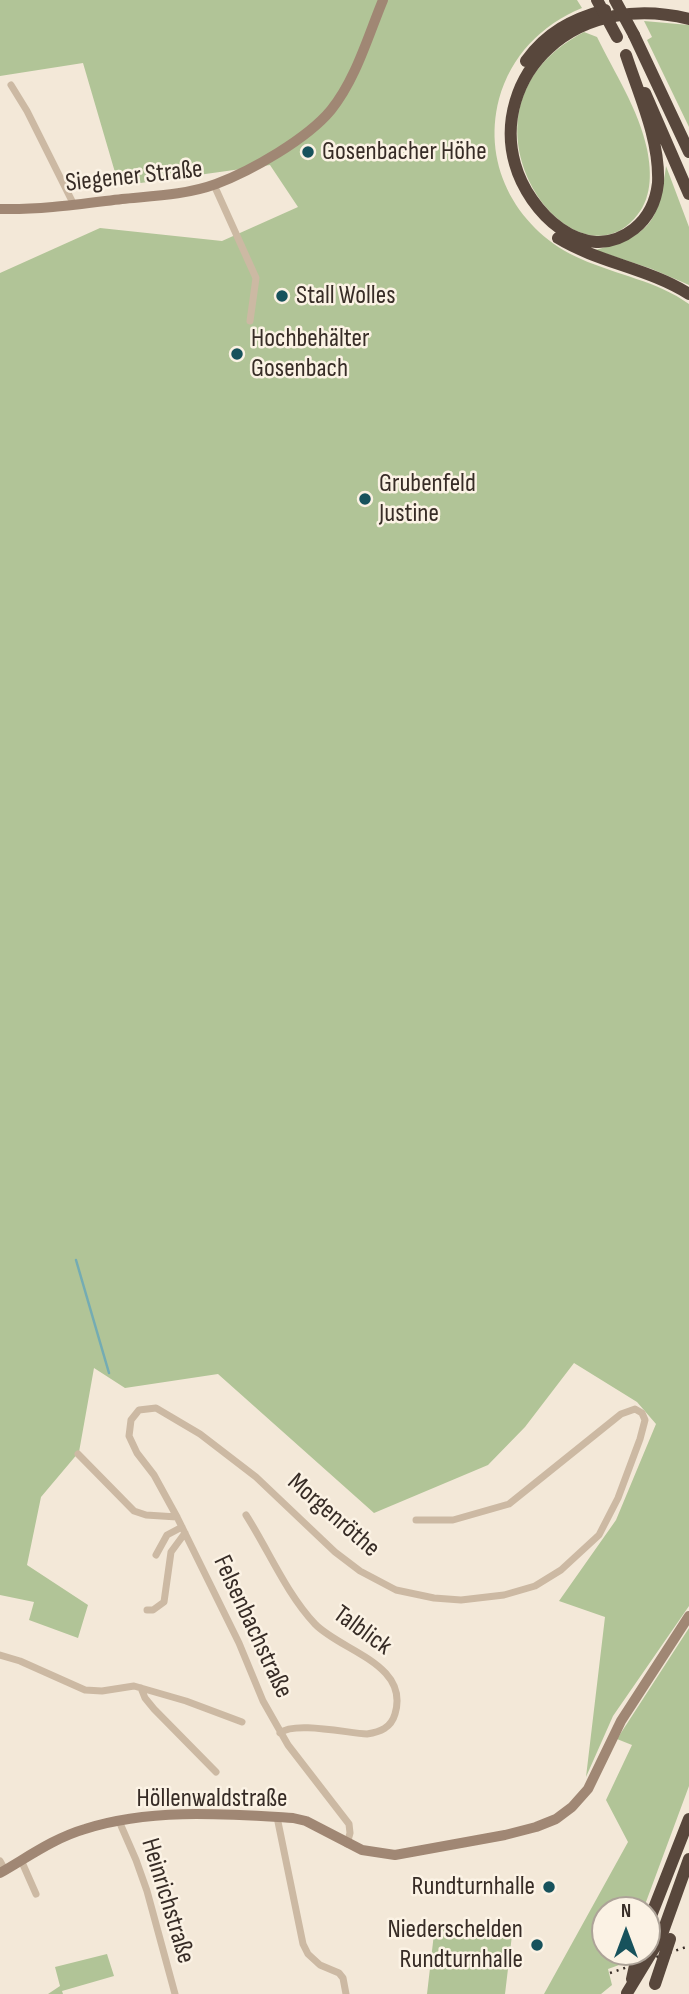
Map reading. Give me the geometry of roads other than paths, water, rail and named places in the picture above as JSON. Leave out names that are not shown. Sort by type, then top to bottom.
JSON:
[{"type":"highway","points":[[597,0],[654,113],[689,194]]},
{"type":"highway","points":[[615,0],[689,152]]},
{"type":"highway","points":[[689,10],[638,5],[612,9],[567,23],[541,43],[519,72],[506,103],[503,131],[506,161],[514,187],[527,209],[548,230],[582,251],[655,276],[689,294]]},
{"type":"highway","points":[[626,55],[654,147],[658,176],[656,195],[645,218],[630,232],[610,240],[585,240],[566,233],[542,214],[520,181],[511,141],[514,104],[521,86],[530,67],[541,55],[566,34],[581,26],[641,12],[689,19]]},
{"type":"highway","points":[[659,1896],[689,1819]]},
{"type":"highway","points":[[653,1989],[689,1859]]},
{"type":"highway","points":[[665,1938],[689,1878]]},
{"type":"highway","points":[[627,1994],[665,1938],[689,1884]]},
{"type":"highway","points":[[627,1994],[635,1966]]},
{"type":"street","points":[[214,185],[286,147],[323,119],[348,85],[383,0]]},
{"type":"street","points":[[11,85],[74,205]]},
{"type":"street","name":"Siegener Straße","points":[[0,209],[41,209],[173,194],[214,185],[256,278],[250,321]]},
{"type":"street","name":"Morgenröthe","points":[[131,1420],[139,1410],[156,1408],[176,1419],[256,1477],[335,1552],[360,1571],[396,1590],[454,1600],[504,1595],[535,1586],[580,1554],[599,1535],[610,1515],[645,1420],[642,1413],[635,1409],[621,1414],[509,1504],[453,1520],[416,1520]]},
{"type":"street","name":"Felsenbachstraße","points":[[131,1420],[129,1436],[177,1517],[239,1643],[262,1701],[280,1733],[349,1824],[350,1833],[346,1844]]},
{"type":"street","points":[[78,1454],[134,1511],[146,1515],[177,1517]]},
{"type":"street","name":"Talblick","points":[[246,1515],[284,1581],[316,1625],[381,1668],[391,1680],[396,1696],[393,1719],[384,1730],[367,1734],[299,1728],[285,1729],[280,1733]]},
{"type":"street","points":[[156,1555],[167,1535],[183,1530]]},
{"type":"street","points":[[146,1610],[153,1610],[164,1602],[171,1552],[183,1530]]},
{"type":"street","name":"Höllenwaldstraße","points":[[2,1868],[64,1837],[119,1821],[211,1815],[277,1817],[306,1821],[346,1844],[383,1855],[416,1853],[536,1828],[565,1813],[589,1789],[621,1721],[689,1616]]},
{"type":"street","points":[[0,1655],[85,1690],[102,1692],[134,1686],[186,1701],[242,1722]]},
{"type":"street","points":[[141,1688],[153,1709],[216,1772]]},
{"type":"street","points":[[277,1817],[303,1944],[308,1954],[320,1965],[339,1973],[343,1978],[346,1994]]},
{"type":"street","name":"Heinrichstraße","points":[[119,1821],[147,1891],[174,1994]]},
{"type":"street","points":[[21,1860],[36,1894]]},
{"type":"waterway","points":[[76,1260],[109,1373]]},
{"type":"railway","points":[[610,1973],[689,1946]]},
{"type":"place","name":"Gosenbacher Höhe","points":[[308,152]]},
{"type":"place","name":"Stall Wolles","points":[[282,296]]},
{"type":"place","name":"Hochbehälter Gosenbach","points":[[237,354]]},
{"type":"place","name":"Grubenfeld Justine","points":[[365,499]]},
{"type":"place","name":"Rundturnhalle","points":[[549,1887]]},
{"type":"place","name":"Niederschelden Rundturnhalle","points":[[537,1945]]}]
